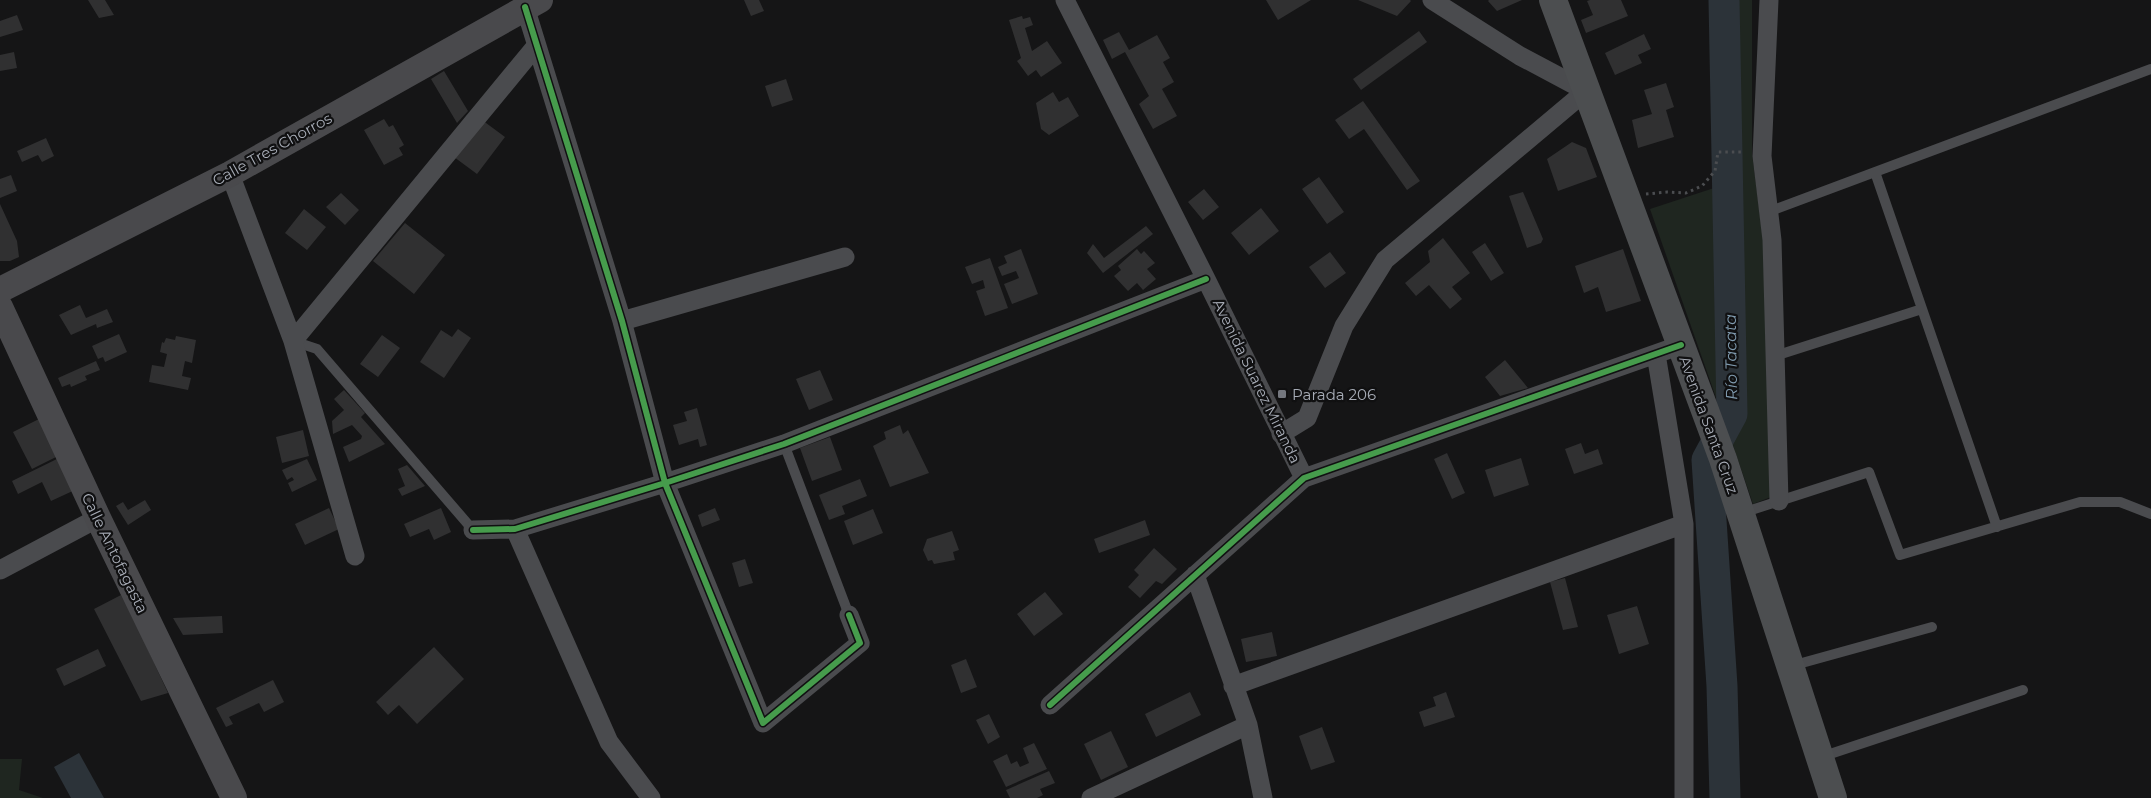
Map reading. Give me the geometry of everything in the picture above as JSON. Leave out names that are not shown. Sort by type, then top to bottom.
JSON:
[{"type":"main road","name":"Avenida Santa Cruz","points":[[1552,0],[1626,200],[1669,350],[1706,415],[1723,459],[1833,798]]},
{"type":"main road","name":"Calle Tres Chorros","points":[[0,290],[230,174],[532,4]]},
{"type":"main road","name":"Calle Antofagasta","points":[[0,307],[98,518],[234,798]]},
{"type":"street","name":"Avenida Suarez Miranda","points":[[1050,705],[1304,478],[1206,278],[1065,0]]},
{"type":"street","points":[[1281,434],[1307,418],[1344,326],[1385,260],[1586,91],[1520,56],[1432,0]]},
{"type":"street","points":[[1768,0],[1762,156],[1772,240],[1779,501]]},
{"type":"street","points":[[532,4],[536,46],[622,321],[665,483],[763,723],[860,643],[849,615]]},
{"type":"street","points":[[293,341],[536,46]]},
{"type":"street","points":[[230,174],[293,341],[355,556]]},
{"type":"street","points":[[622,321],[845,257]]},
{"type":"street","points":[[473,530],[515,529],[784,444],[1206,278]]},
{"type":"street","points":[[1304,478],[1669,350],[1684,524],[1684,798]]},
{"type":"street","points":[[0,570],[98,518]]},
{"type":"street","points":[[1233,686],[1684,524]]},
{"type":"street","points":[[515,529],[608,742],[652,798]]},
{"type":"street","points":[[1196,575],[1233,686],[1248,724],[1263,798]]},
{"type":"street","points":[[1091,798],[1248,724]]},
{"type":"lane","points":[[1768,212],[2151,70]]},
{"type":"lane","points":[[1875,172],[1997,527]]},
{"type":"lane","points":[[1775,356],[1922,309]]},
{"type":"lane","points":[[293,341],[317,349],[473,530]]},
{"type":"lane","points":[[784,444],[849,615]]},
{"type":"lane","points":[[1741,514],[1869,472],[1900,555],[2080,502],[2120,502],[2151,514]]},
{"type":"lane","points":[[1790,666],[1932,627]]},
{"type":"lane","points":[[1820,758],[2023,690]]},
{"type":"path","points":[[1626,200],[1651,192],[1686,193],[1702,186],[1715,172],[1718,152],[1739,151]]},
{"type":"shaded area","points":[[1735,0],[1752,0],[1752,153],[1763,239],[1771,497],[1753,504],[1728,431],[1739,423]]},
{"type":"shaded area","points":[[1714,188],[1720,409],[1650,209]]},
{"type":"shaded area","points":[[79,753],[104,798],[71,798],[54,767]]},
{"type":"shaded area","points":[[0,759],[22,759],[19,790],[43,798],[0,798]]},
{"type":"building","points":[[88,0],[105,0],[114,15],[99,18]]},
{"type":"building","points":[[744,0],[759,0],[764,11],[751,16]]},
{"type":"building","points":[[1266,0],[1311,0],[1278,20]]},
{"type":"building","points":[[1358,0],[1410,0],[1411,1],[1397,16]]},
{"type":"building","points":[[1489,0],[1522,0],[1497,11]]},
{"type":"building","points":[[1621,0],[1628,16],[1586,33],[1581,20],[1593,15],[1587,1]]},
{"type":"building","points":[[17,15],[23,30],[0,37],[0,21]]},
{"type":"building","points":[[1022,16],[1023,19],[1030,17],[1033,25],[1025,28],[1032,51],[1047,41],[1062,63],[1041,77],[1036,70],[1028,76],[1017,61],[1021,58],[1009,20]]},
{"type":"building","points":[[1419,31],[1427,42],[1361,90],[1353,79]]},
{"type":"building","points":[[1119,32],[1129,50],[1157,35],[1170,58],[1163,62],[1174,82],[1162,89],[1177,116],[1153,129],[1139,104],[1149,96],[1125,52],[1112,59],[1103,40]]},
{"type":"building","points":[[1644,34],[1651,49],[1638,55],[1642,63],[1615,75],[1605,53]]},
{"type":"building","points":[[14,52],[17,68],[0,71],[0,55]]},
{"type":"building","points":[[444,71],[468,111],[457,123],[431,79]]},
{"type":"building","points":[[786,79],[793,100],[772,107],[765,86]]},
{"type":"building","points":[[1666,83],[1674,107],[1666,110],[1674,137],[1638,148],[1632,120],[1652,114],[1644,90]]},
{"type":"building","points":[[1053,92],[1059,102],[1068,97],[1079,116],[1049,135],[1041,129],[1036,103]]},
{"type":"building","points":[[1363,101],[1420,181],[1407,190],[1364,129],[1349,139],[1335,120]]},
{"type":"building","points":[[384,119],[389,127],[393,125],[404,145],[399,148],[403,155],[384,165],[364,130]]},
{"type":"building","points":[[482,120],[505,137],[477,174],[454,157]]},
{"type":"building","points":[[46,138],[54,156],[42,162],[38,155],[22,162],[17,151]]},
{"type":"building","points":[[1572,142],[1586,148],[1597,177],[1558,191],[1547,159]]},
{"type":"building","points":[[11,175],[17,191],[0,198],[0,179]]},
{"type":"building","points":[[1319,177],[1344,212],[1327,224],[1302,189]]},
{"type":"building","points":[[1204,189],[1219,207],[1203,220],[1188,202]]},
{"type":"building","points":[[1523,192],[1543,239],[1541,243],[1527,248],[1509,196]]},
{"type":"building","points":[[341,193],[359,210],[345,225],[326,207]]},
{"type":"building","points":[[0,204],[17,241],[19,257],[10,261],[0,261]]},
{"type":"building","points":[[1261,208],[1279,231],[1249,255],[1231,233]]},
{"type":"building","points":[[304,209],[326,227],[307,250],[285,233]]},
{"type":"building","points":[[405,223],[445,255],[414,294],[373,261]]},
{"type":"building","points":[[1146,226],[1153,234],[1103,273],[1087,253],[1093,244],[1104,258]]},
{"type":"building","points":[[1443,238],[1470,273],[1452,287],[1462,299],[1450,309],[1429,285],[1416,296],[1405,283],[1430,262],[1428,251]]},
{"type":"building","points":[[1485,243],[1504,273],[1491,281],[1472,252]]},
{"type":"building","points":[[1021,249],[1038,294],[1012,304],[1004,284],[1019,278],[1016,271],[1002,276],[998,267],[1007,263],[1004,256]]},
{"type":"building","points":[[1137,249],[1141,254],[1144,251],[1155,263],[1147,269],[1156,279],[1143,290],[1137,283],[1128,291],[1114,276],[1121,270],[1118,266]]},
{"type":"building","points":[[1623,249],[1641,301],[1606,312],[1598,287],[1584,293],[1575,266]]},
{"type":"building","points":[[1330,252],[1346,273],[1325,288],[1309,267]]},
{"type":"building","points":[[990,258],[1008,308],[985,316],[976,291],[985,288],[983,280],[972,284],[965,267]]},
{"type":"building","points":[[80,305],[86,318],[107,309],[113,322],[97,328],[96,324],[71,335],[59,315]]},
{"type":"building","points":[[458,329],[471,338],[444,378],[420,362],[441,330],[452,337]]},
{"type":"building","points":[[119,334],[127,352],[105,362],[103,357],[98,359],[92,346]]},
{"type":"building","points":[[382,335],[400,348],[378,377],[360,364]]},
{"type":"building","points":[[176,336],[196,340],[192,363],[185,361],[182,376],[191,378],[188,390],[149,382],[152,365],[164,367],[167,354],[160,352],[162,342],[164,343],[166,338],[175,340]]},
{"type":"building","points":[[1505,360],[1528,388],[1500,396],[1485,377]]},
{"type":"building","points":[[96,361],[100,370],[85,376],[87,380],[71,387],[70,384],[62,387],[58,378]]},
{"type":"building","points":[[820,370],[833,400],[809,410],[796,379]]},
{"type":"building","points":[[344,390],[365,413],[361,417],[385,444],[349,462],[343,447],[361,439],[362,436],[352,425],[333,434],[332,421],[344,410],[334,399]]},
{"type":"building","points":[[697,408],[707,445],[700,447],[698,439],[679,445],[673,425],[687,421],[684,412]]},
{"type":"building","points":[[39,419],[58,456],[32,469],[13,432]]},
{"type":"building","points":[[900,425],[903,434],[908,430],[929,473],[890,487],[873,446],[886,439],[884,432]]},
{"type":"building","points":[[303,430],[309,456],[282,463],[276,437]]},
{"type":"building","points":[[830,437],[842,470],[812,481],[800,448]]},
{"type":"building","points":[[1581,443],[1585,454],[1598,449],[1603,464],[1574,474],[1565,449]]},
{"type":"building","points":[[1447,453],[1465,493],[1452,499],[1434,459]]},
{"type":"building","points":[[61,457],[77,489],[51,501],[42,482],[18,494],[12,481]]},
{"type":"building","points":[[1521,458],[1529,485],[1494,497],[1485,470]]},
{"type":"building","points":[[307,459],[317,480],[292,492],[288,483],[294,480],[292,477],[287,480],[282,470]]},
{"type":"building","points":[[407,465],[425,486],[402,496],[398,489],[405,486],[398,469]]},
{"type":"building","points":[[860,479],[867,496],[842,506],[845,514],[829,520],[819,495]]},
{"type":"building","points":[[145,500],[151,510],[128,525],[116,506],[123,502],[128,510]]},
{"type":"building","points":[[329,508],[339,529],[305,545],[295,524]]},
{"type":"building","points":[[441,508],[451,532],[434,540],[429,529],[410,537],[404,524]]},
{"type":"building","points":[[715,508],[720,520],[702,527],[698,515]]},
{"type":"building","points":[[873,509],[883,533],[853,545],[844,521]]},
{"type":"building","points":[[1145,520],[1150,535],[1099,553],[1094,539]]},
{"type":"building","points":[[952,531],[959,550],[953,552],[955,560],[934,564],[932,560],[928,561],[923,550],[927,539]]},
{"type":"building","points":[[1154,548],[1177,569],[1162,584],[1156,581],[1140,598],[1128,587],[1139,575],[1134,570]]},
{"type":"building","points":[[745,559],[753,583],[739,587],[732,563]]},
{"type":"building","points":[[1565,578],[1578,627],[1563,630],[1550,582]]},
{"type":"building","points":[[1045,592],[1063,614],[1034,636],[1017,614]]},
{"type":"building","points":[[121,595],[168,693],[141,701],[94,609]]},
{"type":"building","points":[[1637,606],[1649,644],[1619,654],[1607,615]]},
{"type":"building","points":[[222,616],[223,633],[183,635],[173,618]]},
{"type":"building","points":[[1272,632],[1277,656],[1246,662],[1241,639]]},
{"type":"building","points":[[434,647],[464,679],[417,724],[399,705],[388,715],[376,702]]},
{"type":"building","points":[[98,649],[106,666],[64,686],[56,669]]},
{"type":"building","points":[[966,659],[977,687],[961,693],[951,665]]},
{"type":"building","points":[[273,680],[284,702],[264,712],[259,703],[229,717],[233,724],[226,727],[216,708]]},
{"type":"building","points":[[1190,692],[1201,715],[1156,737],[1145,714]]},
{"type":"building","points":[[1446,692],[1455,717],[1424,727],[1419,712],[1436,706],[1433,697]]},
{"type":"building","points":[[989,714],[1000,737],[988,744],[976,720]]},
{"type":"building","points":[[1322,727],[1335,762],[1311,770],[1299,736]]},
{"type":"building","points":[[1111,731],[1128,767],[1101,780],[1084,744]]},
{"type":"building","points":[[1034,743],[1047,769],[1006,787],[993,761],[1007,754],[1011,764],[1017,761],[1020,767],[1029,763],[1023,748]]},
{"type":"building","points":[[1049,771],[1055,783],[1040,789],[1043,795],[1037,798],[1010,798],[1006,790]]},
{"type":"waterway","name":"Río Tacata","points":[[1724,0],[1732,414],[1707,460],[1722,686],[1725,798]]},
{"type":"cycle path","points":[[525,7],[622,321],[665,483],[763,723],[860,643],[849,615]]},
{"type":"cycle path","points":[[473,530],[515,529],[784,444],[1206,279]]},
{"type":"cycle path","points":[[1050,705],[1304,478],[1681,345]]},
{"type":"place","name":"Parada 206","points":[[1282,394]]}]
